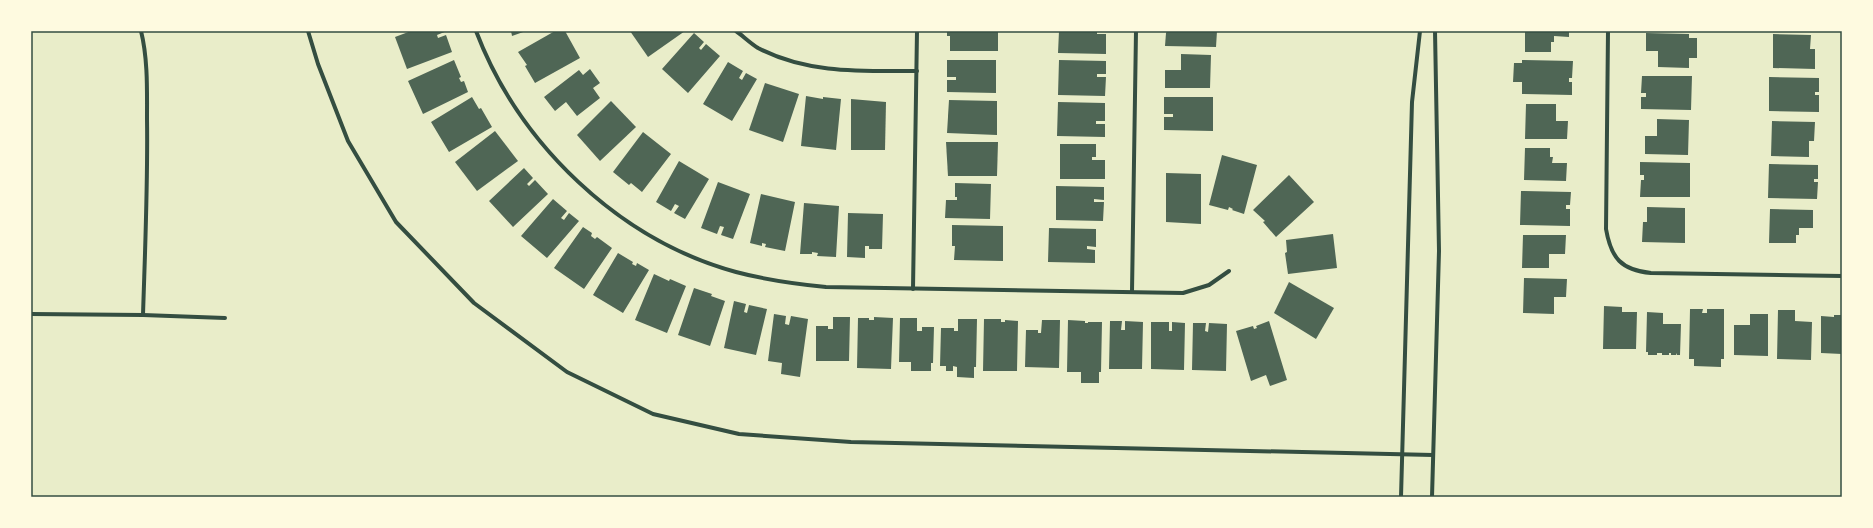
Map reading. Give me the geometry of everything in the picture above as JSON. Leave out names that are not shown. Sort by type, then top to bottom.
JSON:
[{"type":"street","points":[[141,31],[147,86],[148,139],[143,315]]},
{"type":"street","points":[[308,31],[318,64],[348,141],[396,222],[480,308],[567,372],[653,414],[739,434],[851,442],[1434,455]]},
{"type":"street","points":[[476,31],[493,69],[532,132],[590,192],[612,211],[636,227],[660,241],[710,264],[764,279],[826,287],[1183,293],[1197,290],[1219,279],[1229,271]]},
{"type":"street","points":[[736,31],[757,47],[781,58],[813,68],[850,71],[917,72]]},
{"type":"street","points":[[913,289],[917,31]]},
{"type":"street","points":[[1132,292],[1136,31]]},
{"type":"street","points":[[1401,497],[1412,102],[1420,31]]},
{"type":"street","points":[[1432,497],[1439,251],[1435,31]]},
{"type":"street","points":[[1608,31],[1606,229],[1611,250],[1618,260],[1628,268],[1638,272],[1651,273],[1842,276]]},
{"type":"street","points":[[31,314],[143,315],[225,318]]},
{"type":"building","points":[[411,31],[447,31],[437,35],[438,38],[446,35],[452,52],[407,69],[395,37]]},
{"type":"building","points":[[511,31],[526,31],[512,36]]},
{"type":"building","points":[[555,31],[565,31],[580,58],[535,83],[525,66],[527,65],[518,52]]},
{"type":"building","points":[[630,31],[685,31],[648,57]]},
{"type":"building","points":[[947,31],[998,31],[998,51],[950,51],[950,36],[947,36]]},
{"type":"building","points":[[1059,31],[1097,31],[1097,34],[1106,34],[1106,54],[1058,53]]},
{"type":"building","points":[[1167,31],[1217,31],[1216,47],[1165,46]]},
{"type":"building","points":[[1525,31],[1569,31],[1569,37],[1554,36],[1554,42],[1551,42],[1551,52],[1525,52]]},
{"type":"building","points":[[694,33],[704,42],[699,48],[701,50],[706,44],[720,56],[688,93],[662,69]]},
{"type":"building","points":[[1646,33],[1689,34],[1689,38],[1697,38],[1697,58],[1689,58],[1689,68],[1658,67],[1658,51],[1646,51]]},
{"type":"building","points":[[1773,34],[1811,35],[1810,49],[1815,49],[1815,69],[1773,68]]},
{"type":"building","points":[[1181,54],[1211,55],[1210,88],[1165,88],[1165,70],[1181,70]]},
{"type":"building","points":[[454,60],[461,77],[459,78],[461,82],[464,81],[468,92],[423,114],[408,81]]},
{"type":"building","points":[[947,60],[996,60],[996,93],[947,92],[947,80],[956,80],[956,77],[947,77]]},
{"type":"building","points":[[1059,60],[1106,61],[1106,74],[1097,74],[1097,77],[1106,77],[1105,96],[1058,95]]},
{"type":"building","points":[[1522,60],[1573,61],[1572,78],[1569,78],[1569,82],[1572,82],[1572,95],[1522,94],[1522,82],[1513,82],[1514,63],[1522,63]]},
{"type":"building","points":[[728,62],[743,71],[739,78],[742,80],[746,73],[757,79],[732,121],[703,104]]},
{"type":"building","points":[[590,69],[600,83],[593,88],[600,98],[577,116],[566,102],[555,111],[544,97],[579,70],[583,75]]},
{"type":"building","points":[[1642,76],[1692,76],[1691,110],[1641,109],[1641,97],[1646,97],[1646,93],[1641,93]]},
{"type":"building","points":[[1769,77],[1819,78],[1819,92],[1815,92],[1815,95],[1819,95],[1819,112],[1769,111]]},
{"type":"building","points":[[765,83],[799,94],[783,142],[749,130]]},
{"type":"building","points":[[806,96],[823,99],[823,97],[841,99],[836,150],[801,146]]},
{"type":"building","points":[[472,97],[479,109],[481,108],[492,127],[449,152],[431,122]]},
{"type":"building","points":[[1164,97],[1213,97],[1213,131],[1164,130],[1164,117],[1173,117],[1173,114],[1164,114]]},
{"type":"building","points":[[851,99],[886,102],[885,150],[851,150]]},
{"type":"building","points":[[949,100],[997,101],[997,135],[947,133]]},
{"type":"building","points":[[611,101],[636,127],[600,161],[577,135]]},
{"type":"building","points":[[1058,102],[1105,103],[1105,121],[1096,121],[1096,124],[1105,124],[1105,137],[1057,136]]},
{"type":"building","points":[[1526,104],[1556,104],[1556,121],[1568,121],[1567,139],[1525,139]]},
{"type":"building","points":[[1657,119],[1689,120],[1688,155],[1645,154],[1645,136],[1657,136]]},
{"type":"building","points":[[1772,121],[1815,122],[1814,141],[1809,141],[1809,157],[1771,156]]},
{"type":"building","points":[[495,131],[518,161],[477,191],[455,162]]},
{"type":"building","points":[[643,132],[671,154],[642,192],[631,183],[629,185],[613,172]]},
{"type":"building","points":[[946,142],[998,142],[997,176],[948,176]]},
{"type":"building","points":[[1060,144],[1096,144],[1096,157],[1092,157],[1092,160],[1105,160],[1105,179],[1060,179]]},
{"type":"building","points":[[1525,148],[1550,148],[1550,157],[1553,157],[1552,163],[1567,163],[1566,181],[1524,180]]},
{"type":"building","points":[[1222,155],[1257,165],[1244,214],[1232,210],[1233,209],[1229,207],[1228,210],[1209,205]]},
{"type":"building","points":[[679,161],[709,179],[685,219],[674,213],[679,206],[675,204],[671,211],[656,202]]},
{"type":"building","points":[[1640,162],[1690,163],[1690,197],[1640,197],[1641,180],[1644,180],[1644,175],[1640,175]]},
{"type":"building","points":[[1769,164],[1818,165],[1818,179],[1814,179],[1814,182],[1818,182],[1817,199],[1768,198]]},
{"type":"building","points":[[524,168],[533,178],[527,184],[529,186],[535,180],[548,194],[513,227],[489,201]]},
{"type":"building","points":[[1166,173],[1201,174],[1201,224],[1166,222]]},
{"type":"building","points":[[1289,175],[1314,202],[1276,237],[1263,222],[1265,221],[1253,210]]},
{"type":"building","points":[[718,182],[750,194],[733,239],[721,235],[724,227],[720,226],[717,234],[701,228]]},
{"type":"building","points":[[955,183],[991,184],[990,219],[945,218],[946,200],[957,200],[957,197],[955,197]]},
{"type":"building","points":[[1056,186],[1104,187],[1104,200],[1094,199],[1094,202],[1104,202],[1103,221],[1056,220]]},
{"type":"building","points":[[1521,191],[1571,192],[1570,205],[1566,205],[1566,209],[1570,209],[1570,226],[1520,225]]},
{"type":"building","points":[[761,194],[795,202],[785,251],[765,247],[766,244],[762,243],[762,246],[750,243]]},
{"type":"building","points":[[553,199],[567,211],[561,218],[564,220],[569,213],[579,221],[547,258],[521,236]]},
{"type":"building","points":[[804,203],[839,206],[836,257],[817,256],[818,253],[812,252],[812,254],[800,254]]},
{"type":"building","points":[[1647,207],[1685,208],[1685,243],[1642,242],[1643,222],[1647,222]]},
{"type":"building","points":[[1770,209],[1813,210],[1813,228],[1799,228],[1799,235],[1796,235],[1796,243],[1769,243]]},
{"type":"building","points":[[848,213],[883,214],[882,249],[869,249],[869,246],[865,246],[865,258],[847,257]]},
{"type":"building","points":[[952,225],[1003,226],[1003,261],[954,260],[955,246],[952,246]]},
{"type":"building","points":[[583,227],[592,233],[591,236],[595,239],[597,237],[612,248],[584,289],[554,268]]},
{"type":"building","points":[[1049,228],[1096,229],[1096,247],[1087,246],[1087,249],[1095,250],[1095,263],[1048,262]]},
{"type":"building","points":[[1333,234],[1337,268],[1288,274],[1285,253],[1287,252],[1286,240]]},
{"type":"building","points":[[1523,235],[1566,235],[1565,254],[1549,254],[1549,268],[1522,268]]},
{"type":"building","points":[[618,253],[633,262],[632,264],[636,266],[637,263],[649,270],[623,313],[593,295]]},
{"type":"building","points":[[654,274],[669,281],[670,279],[686,286],[667,333],[635,320]]},
{"type":"building","points":[[1524,278],[1567,279],[1566,297],[1554,297],[1554,314],[1523,313]]},
{"type":"building","points":[[1289,282],[1334,308],[1316,339],[1274,313]]},
{"type":"building","points":[[694,288],[712,294],[711,296],[725,301],[710,346],[678,335]]},
{"type":"building","points":[[734,301],[746,304],[744,312],[747,313],[749,305],[767,309],[756,355],[724,348]]},
{"type":"building","points":[[1604,306],[1622,307],[1622,312],[1637,312],[1636,349],[1603,349]]},
{"type":"building","points":[[1690,309],[1703,309],[1702,313],[1707,313],[1707,309],[1724,309],[1724,359],[1721,359],[1721,367],[1694,366],[1694,359],[1689,359]]},
{"type":"building","points":[[1778,310],[1795,310],[1795,321],[1812,322],[1811,360],[1777,359]]},
{"type":"building","points":[[1647,312],[1663,313],[1663,324],[1681,324],[1680,355],[1677,355],[1676,353],[1676,355],[1671,355],[1671,353],[1669,353],[1669,355],[1662,355],[1662,353],[1657,353],[1657,355],[1648,355],[1648,352],[1646,352]]},
{"type":"building","points":[[774,314],[786,316],[785,324],[789,325],[791,316],[808,319],[800,377],[781,374],[782,363],[768,361]]},
{"type":"building","points":[[1750,314],[1768,314],[1768,356],[1734,355],[1734,325],[1750,325]]},
{"type":"building","points":[[1834,315],[1842,315],[1842,354],[1821,353],[1821,316],[1834,317]]},
{"type":"building","points":[[833,317],[850,317],[849,361],[816,361],[816,326],[828,326],[828,329],[833,329]]},
{"type":"building","points":[[874,317],[893,318],[891,369],[857,368],[858,318],[869,318],[869,320],[874,320]]},
{"type":"building","points":[[900,318],[917,318],[917,331],[922,331],[922,327],[934,327],[933,363],[931,363],[931,371],[911,371],[911,362],[899,362]]},
{"type":"building","points":[[958,319],[977,319],[976,367],[974,367],[974,378],[957,377],[957,367],[953,366],[953,371],[946,371],[946,366],[940,366],[941,328],[954,328],[954,331],[958,331]]},
{"type":"building","points":[[984,319],[1001,319],[1001,322],[1005,322],[1005,320],[1018,321],[1017,371],[983,371]]},
{"type":"building","points":[[1042,320],[1060,320],[1059,368],[1025,367],[1026,330],[1038,330],[1038,333],[1041,333]]},
{"type":"building","points":[[1068,320],[1085,321],[1085,323],[1102,322],[1101,372],[1099,372],[1099,383],[1081,383],[1081,372],[1067,372]]},
{"type":"building","points":[[1110,321],[1122,321],[1121,330],[1125,330],[1125,321],[1143,322],[1142,369],[1109,369]]},
{"type":"building","points":[[1269,321],[1287,380],[1270,386],[1266,375],[1251,381],[1236,331],[1253,326],[1254,329],[1257,328],[1256,326]]},
{"type":"building","points":[[1151,322],[1169,322],[1169,331],[1172,331],[1172,322],[1185,323],[1184,370],[1151,369]]},
{"type":"building","points":[[1193,323],[1206,323],[1205,331],[1208,332],[1209,323],[1227,324],[1226,371],[1192,370]]}]
